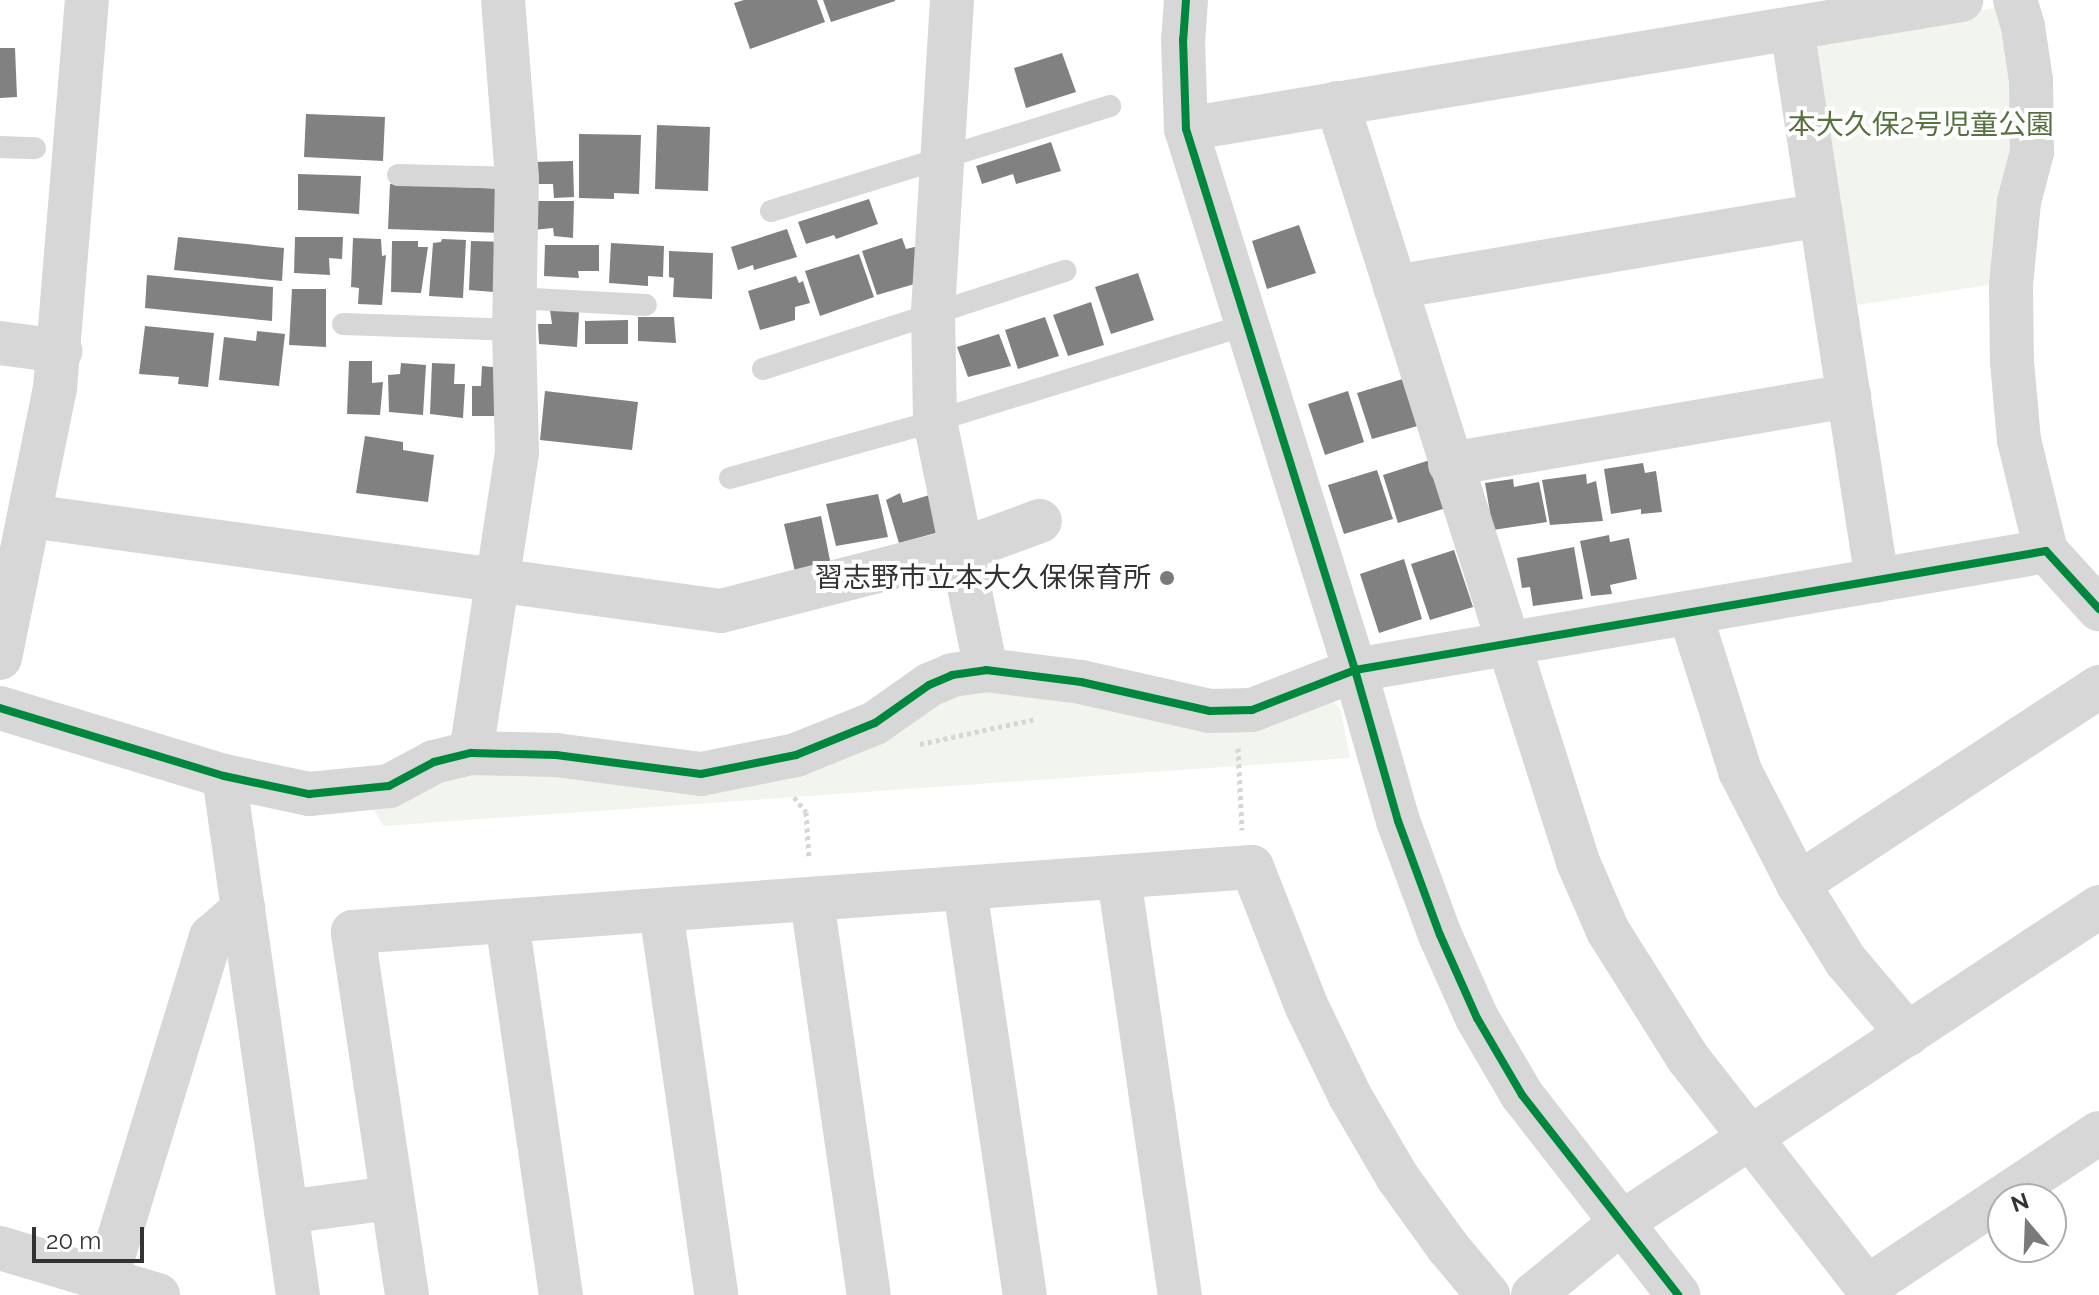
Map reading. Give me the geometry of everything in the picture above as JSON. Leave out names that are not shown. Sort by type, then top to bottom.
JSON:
[{"type":"street","points":[[0,658],[60,351],[87,0]]},
{"type":"street","points":[[471,753],[517,453],[514,314],[517,178],[503,0]]},
{"type":"street","points":[[952,0],[933,314],[935,421],[986,670]]},
{"type":"street","points":[[1186,0],[1183,39],[1186,129],[1355,670],[1398,821],[1440,935],[1477,1018],[1522,1095],[1678,1295]]},
{"type":"street","points":[[1186,129],[1961,0]]},
{"type":"street","points":[[2015,0],[2023,27],[2031,80],[2032,152],[2019,202],[2013,258],[2012,362],[2019,440],[2046,551],[2095,593]]},
{"type":"street","points":[[1792,28],[1877,580]]},
{"type":"street","points":[[1337,103],[1578,862],[1608,931],[1688,1058],[1870,1291],[2099,1133]]},
{"type":"street","points":[[1395,287],[1821,215]]},
{"type":"street","points":[[0,343],[60,351]]},
{"type":"street","points":[[1450,464],[1849,396]]},
{"type":"street","points":[[30,516],[721,611],[961,550],[1040,521]]},
{"type":"street","points":[[0,708],[224,776],[309,794],[389,786],[434,762],[471,753],[556,755],[701,774],[796,755],[875,723],[929,685],[952,675],[986,670],[1081,682],[1210,711],[1252,710],[1355,670],[2046,551]]},
{"type":"street","points":[[1690,613],[1740,771],[1798,884],[1846,961],[1908,1034]]},
{"type":"street","points":[[1798,884],[2099,687]]},
{"type":"street","points":[[224,776],[298,1295]]},
{"type":"street","points":[[407,1295],[390,1198],[353,932],[1252,867],[1306,1005],[1350,1096],[1398,1178],[1447,1246],[1488,1295]]},
{"type":"street","points":[[1119,878],[1180,1295]]},
{"type":"street","points":[[965,890],[1025,1295]]},
{"type":"street","points":[[812,901],[869,1295]]},
{"type":"street","points":[[1533,1295],[1621,1223],[2099,907]]},
{"type":"street","points":[[103,1287],[211,937],[243,909]]},
{"type":"street","points":[[661,911],[716,1295]]},
{"type":"street","points":[[507,921],[561,1295]]},
{"type":"street","points":[[286,1212],[390,1198]]},
{"type":"street","points":[[0,1248],[103,1287],[158,1295]]},
{"type":"lane","points":[[771,211],[943,155],[1110,106]]},
{"type":"lane","points":[[0,147],[35,148]]},
{"type":"lane","points":[[398,175],[517,178]]},
{"type":"lane","points":[[763,369],[1065,271]]},
{"type":"lane","points":[[343,324],[646,305]]},
{"type":"lane","points":[[730,478],[935,421],[1246,325]]},
{"type":"path","points":[[1235,711],[1245,868]]},
{"type":"path","points":[[766,761],[806,812],[812,901]]},
{"type":"green space","name":"本大久保2号児童公園","points":[[1994,8],[2009,21],[2020,69],[1995,284],[1850,306],[1812,54],[1825,39]]},
{"type":"green space","points":[[964,686],[1330,698],[1341,711],[1350,758],[383,826],[369,801],[481,768],[702,785]]},
{"type":"building","points":[[744,0],[817,0],[825,22],[750,49],[734,3]]},
{"type":"building","points":[[823,0],[895,0],[895,1],[831,22]]},
{"type":"building","points":[[0,48],[15,48],[17,97],[0,98]]},
{"type":"building","points":[[1062,53],[1076,92],[1026,108],[1014,68]]},
{"type":"building","points":[[306,114],[385,117],[383,161],[304,157]]},
{"type":"building","points":[[657,125],[710,127],[708,191],[655,189]]},
{"type":"building","points":[[579,134],[641,135],[639,194],[614,193],[614,199],[579,198]]},
{"type":"building","points":[[1051,142],[1061,171],[1016,184],[1013,174],[982,184],[976,166]]},
{"type":"building","points":[[573,161],[574,197],[554,198],[553,184],[534,184],[534,162]]},
{"type":"building","points":[[298,174],[361,176],[359,214],[298,210]]},
{"type":"building","points":[[390,184],[503,189],[502,233],[388,229]]},
{"type":"building","points":[[869,199],[878,224],[836,239],[834,235],[806,244],[798,222]]},
{"type":"building","points":[[534,201],[574,201],[573,238],[554,236],[553,228],[533,230]]},
{"type":"building","points":[[1299,225],[1316,273],[1267,289],[1252,241]]},
{"type":"building","points":[[787,229],[797,257],[754,270],[753,265],[738,270],[731,247]]},
{"type":"building","points":[[178,237],[284,248],[282,281],[174,270]]},
{"type":"building","points":[[295,237],[343,237],[342,259],[329,258],[330,275],[294,273]]},
{"type":"building","points":[[353,238],[381,239],[382,256],[386,255],[382,305],[358,304],[359,288],[351,287]]},
{"type":"building","points":[[902,238],[906,249],[923,245],[928,280],[877,295],[862,251]]},
{"type":"building","points":[[442,239],[466,240],[463,298],[429,296],[433,243]]},
{"type":"building","points":[[392,241],[418,241],[418,247],[428,247],[421,293],[391,292]]},
{"type":"building","points":[[471,241],[506,242],[506,293],[469,290]]},
{"type":"building","points":[[611,243],[664,246],[663,277],[648,276],[648,286],[609,283]]},
{"type":"building","points":[[545,245],[599,245],[599,271],[578,271],[579,278],[544,276]]},
{"type":"building","points":[[669,251],[713,253],[712,299],[673,297],[674,278],[669,277]]},
{"type":"building","points":[[859,254],[874,297],[820,316],[805,271]]},
{"type":"building","points":[[1138,273],[1154,320],[1111,334],[1095,287]]},
{"type":"building","points":[[147,275],[273,287],[272,321],[145,308]]},
{"type":"building","points":[[796,276],[799,283],[803,281],[810,303],[795,307],[795,320],[760,330],[748,291]]},
{"type":"building","points":[[292,289],[326,289],[326,347],[289,345]]},
{"type":"building","points":[[1091,302],[1104,345],[1068,356],[1053,315]]},
{"type":"building","points":[[550,310],[579,311],[577,347],[539,344],[538,324],[552,324]]},
{"type":"building","points":[[638,317],[674,317],[676,343],[638,341]]},
{"type":"building","points":[[1045,317],[1059,356],[1018,369],[1005,330]]},
{"type":"building","points":[[628,320],[628,344],[585,344],[585,321]]},
{"type":"building","points":[[145,326],[214,333],[208,387],[178,384],[179,377],[139,374]]},
{"type":"building","points":[[257,331],[285,334],[279,386],[219,380],[224,337],[256,341]]},
{"type":"building","points":[[999,334],[1011,366],[968,377],[957,347]]},
{"type":"building","points":[[349,361],[372,361],[372,383],[383,382],[380,415],[347,414]]},
{"type":"building","points":[[401,363],[426,365],[423,415],[389,412],[388,375],[400,374]]},
{"type":"building","points":[[432,363],[455,364],[454,384],[465,384],[463,418],[430,414]]},
{"type":"building","points":[[482,366],[503,368],[503,416],[472,416],[472,386],[481,386]]},
{"type":"building","points":[[1406,378],[1421,425],[1372,439],[1357,393]]},
{"type":"building","points":[[545,391],[638,402],[632,450],[540,440]]},
{"type":"building","points":[[1348,391],[1364,442],[1325,455],[1308,404]]},
{"type":"building","points":[[365,436],[403,442],[403,450],[434,455],[428,502],[356,493]]},
{"type":"building","points":[[1430,460],[1446,508],[1398,523],[1383,475]]},
{"type":"building","points":[[1643,463],[1645,473],[1656,471],[1662,512],[1641,514],[1641,509],[1611,514],[1604,469]]},
{"type":"building","points":[[1377,470],[1393,519],[1344,534],[1328,485]]},
{"type":"building","points":[[1586,474],[1587,484],[1596,481],[1603,521],[1550,525],[1542,480]]},
{"type":"building","points":[[1513,479],[1514,487],[1539,482],[1547,522],[1493,530],[1485,483]]},
{"type":"building","points":[[900,493],[903,503],[933,494],[943,531],[899,543],[886,500]]},
{"type":"building","points":[[878,494],[888,537],[836,546],[826,504]]},
{"type":"building","points":[[821,516],[832,570],[796,576],[784,524]]},
{"type":"building","points":[[1609,535],[1610,542],[1629,538],[1637,579],[1610,585],[1612,594],[1591,596],[1580,541]]},
{"type":"building","points":[[1574,547],[1583,599],[1533,606],[1530,587],[1522,588],[1517,558]]},
{"type":"building","points":[[1454,550],[1473,607],[1430,620],[1411,564]]},
{"type":"building","points":[[1404,559],[1422,619],[1379,633],[1360,574]]},
{"type":"cycle path","points":[[1186,0],[1183,39],[1186,129],[1355,670],[1398,821],[1440,935],[1477,1018],[1522,1095],[1678,1295]]},
{"type":"cycle path","points":[[0,708],[224,776],[309,794],[389,786],[434,762],[471,753],[556,755],[701,774],[796,755],[875,723],[929,685],[952,675],[986,670],[1081,682],[1210,711],[1252,710],[1355,670],[2046,551],[2099,609]]},
{"type":"place","name":"習志野市立本大久保保育所","points":[[1167,578]]}]
